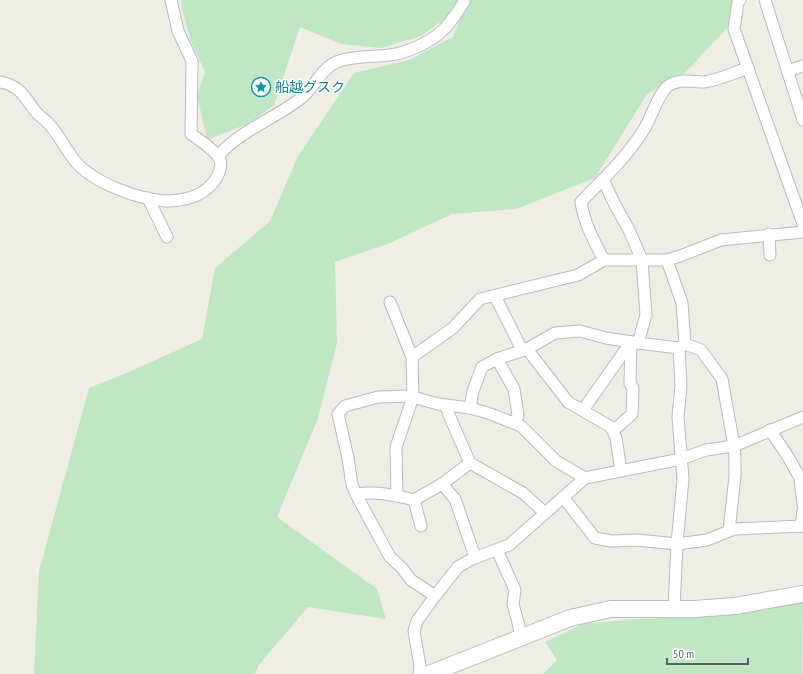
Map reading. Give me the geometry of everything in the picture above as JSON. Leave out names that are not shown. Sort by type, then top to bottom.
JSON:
[{"type":"street","points":[[0,82],[6,83],[22,92],[37,113],[53,128],[75,162],[87,173],[112,187],[153,200],[177,201],[199,195],[211,185],[219,173],[220,164],[218,156],[191,134],[190,98],[192,61],[178,31],[171,0]]},
{"type":"street","points":[[218,156],[226,147],[255,126],[301,98],[328,68],[338,62],[355,58],[392,55],[426,42],[442,32],[454,18],[464,0]]},
{"type":"street","points":[[740,0],[738,2],[734,29],[803,224]]},
{"type":"street","points":[[765,0],[803,120]]},
{"type":"street","points":[[788,71],[803,66]]},
{"type":"street","points":[[604,260],[593,240],[583,215],[580,202],[625,156],[643,131],[661,94],[669,85],[680,81],[706,82],[748,68]]},
{"type":"street","points":[[603,179],[629,230],[642,260],[646,315],[635,343],[630,384],[633,388],[632,414],[613,431]]},
{"type":"street","points":[[148,198],[167,237]]},
{"type":"street","points":[[412,357],[453,328],[480,299],[578,275],[604,260],[667,260],[721,240],[769,234],[803,232]]},
{"type":"street","points":[[769,234],[770,255]]},
{"type":"street","points":[[667,260],[682,303],[681,386],[678,417],[683,479],[677,544],[674,609]]},
{"type":"street","points":[[494,296],[524,349],[568,402],[611,427],[616,438],[621,471]]},
{"type":"street","points":[[390,302],[412,357],[413,397],[396,447],[397,496]]},
{"type":"street","points":[[470,408],[473,391],[482,366],[524,349],[555,333],[580,331],[606,338],[635,343],[682,346],[701,350],[722,379],[734,446],[734,476],[729,531]]},
{"type":"street","points":[[583,410],[635,343]]},
{"type":"street","points":[[497,359],[514,389],[518,415],[515,424]]},
{"type":"street","points":[[435,596],[411,580],[402,568],[390,557],[356,494],[352,485],[348,458],[338,414],[345,406],[378,397],[409,396],[488,413],[521,426],[556,461],[585,478]]},
{"type":"street","points":[[446,405],[470,463],[522,493],[545,513]]},
{"type":"street","points":[[419,674],[420,666],[414,630],[417,621],[458,567],[475,557],[509,545],[585,478],[681,459],[706,450],[734,446],[803,417]]},
{"type":"street","points":[[770,430],[800,478],[803,504]]},
{"type":"street","points":[[356,494],[368,492],[414,500],[442,484],[470,463]]},
{"type":"street","points":[[442,484],[455,499],[475,557]]},
{"type":"street","points":[[563,498],[595,538],[677,544],[707,540],[734,529],[802,526],[803,511]]},
{"type":"street","points":[[414,500],[421,526]]},
{"type":"street","points":[[497,550],[515,590],[513,604],[519,626],[520,638]]},
{"type":"street","points":[[429,674],[570,618],[611,609],[694,609],[735,606],[803,594]]},
{"type":"green space","points":[[182,0],[459,0],[452,14],[421,36],[381,48],[341,44],[300,27],[274,105],[250,123],[207,140],[197,95],[205,72],[190,39],[181,5]]},
{"type":"green space","points":[[467,0],[732,0],[729,26],[686,72],[647,94],[595,178],[516,209],[452,214],[390,243],[335,262],[337,343],[318,418],[277,517],[377,589],[386,619],[308,607],[258,666],[255,674],[34,674],[39,571],[89,388],[129,372],[202,339],[215,268],[270,221],[298,156],[354,73],[409,60],[453,37]]},
{"type":"green space","points":[[803,602],[802,674],[543,674],[557,660],[545,642],[583,624],[626,620],[737,614]]},
{"type":"place","name":"船越グスク","points":[[261,87]]}]
